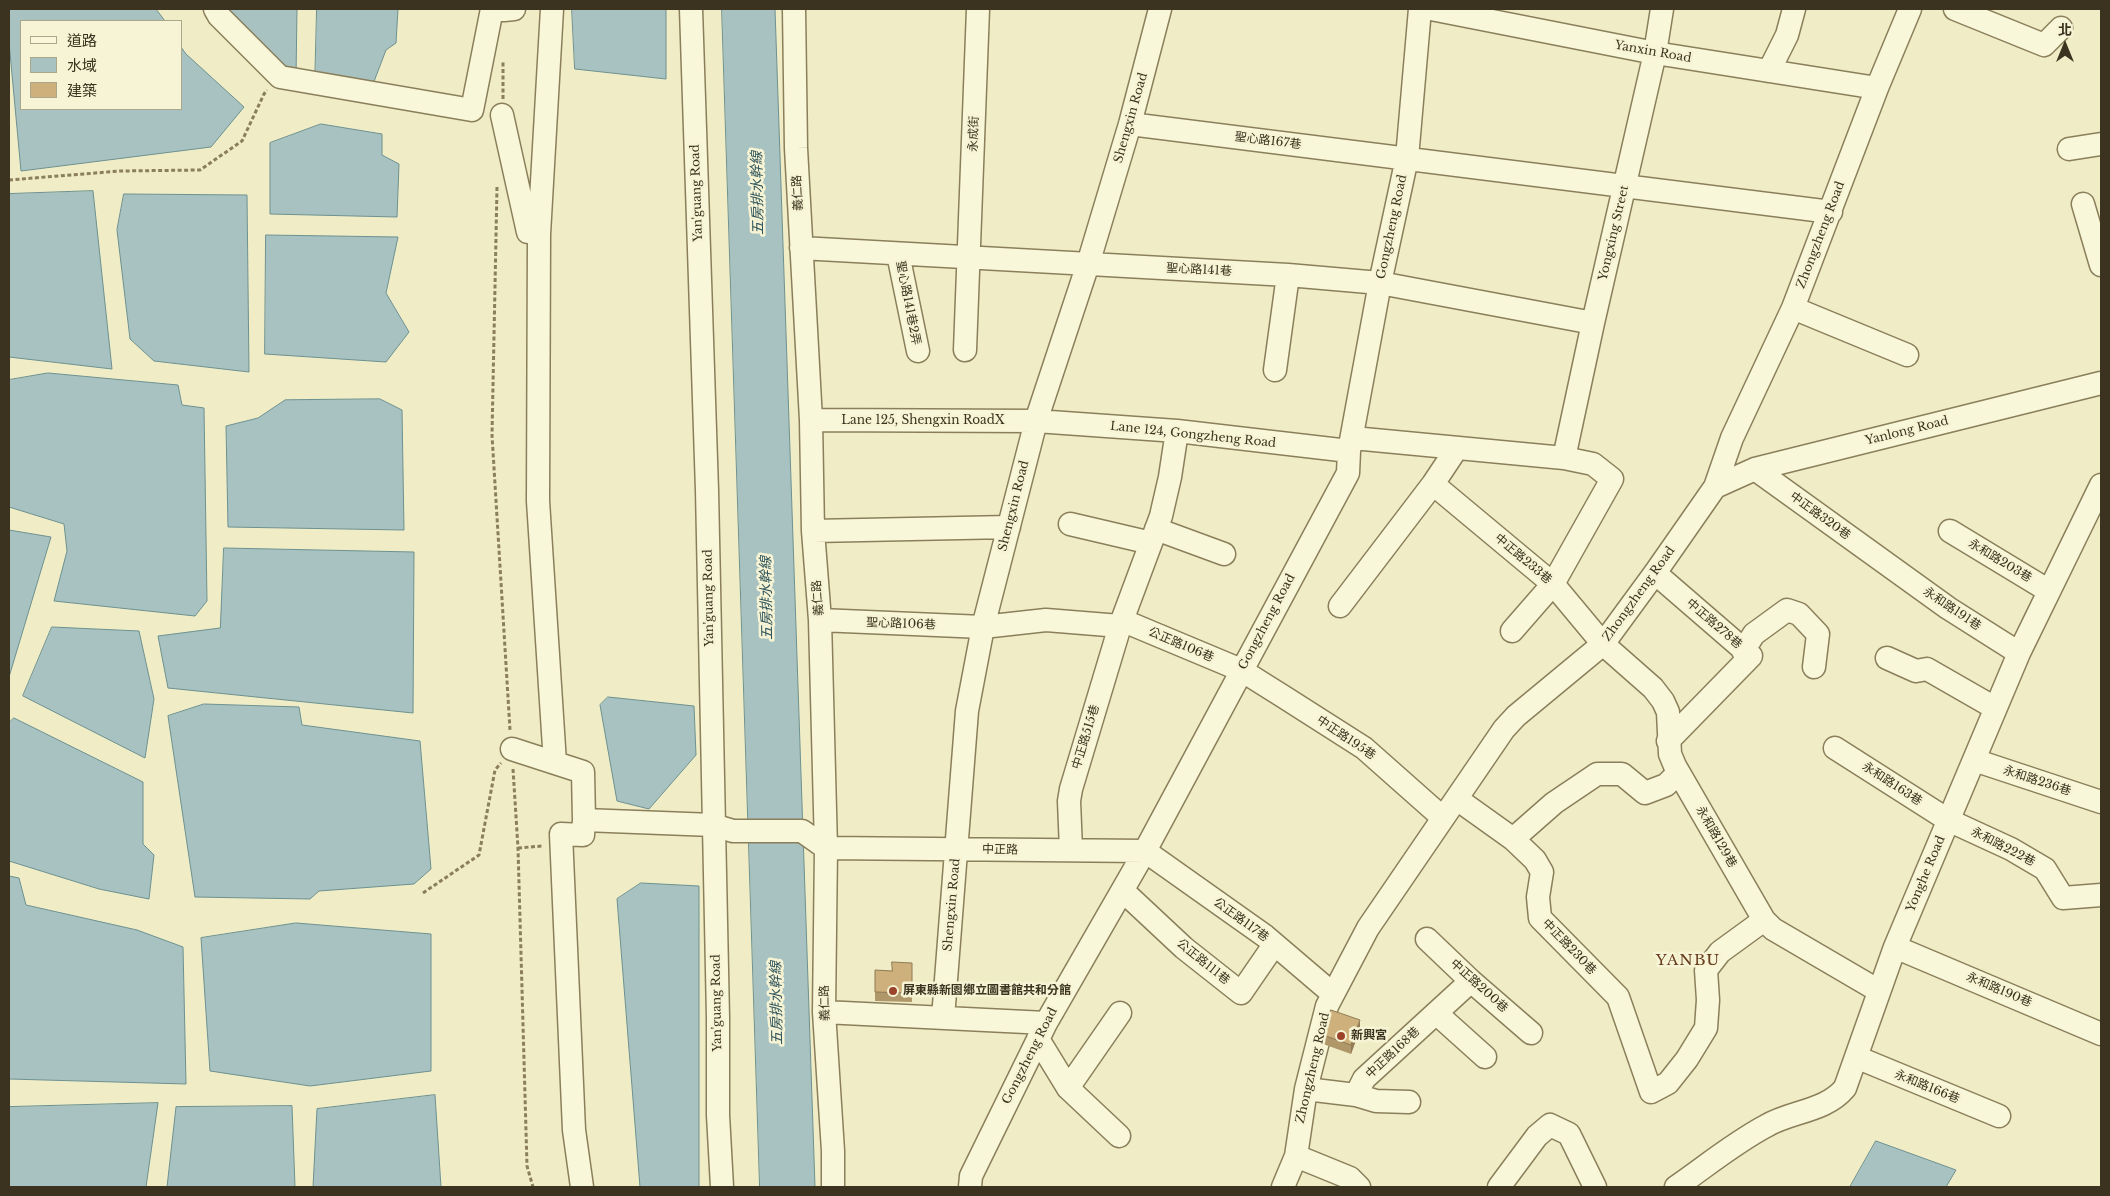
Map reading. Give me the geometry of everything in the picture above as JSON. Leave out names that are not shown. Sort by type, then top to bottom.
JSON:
[{"type":"street","points":[[215,9],[219,16],[280,77],[472,110],[494,9],[514,9]]},
{"type":"street","points":[[552,9],[539,234],[538,501],[555,763]]},
{"type":"street","name":"Yan'guang Road","points":[[691,9],[706,480],[723,828],[718,1017],[718,1115],[722,1187]]},
{"type":"street","name":"義仁路","points":[[794,9],[796,148],[811,420],[813,530],[820,620],[826,848],[824,1012],[833,1151],[833,1187]]},
{"type":"street","name":"永成街","points":[[965,350],[978,9]]},
{"type":"street","name":"Shengxin Road","points":[[943,1018],[967,711],[983,627],[1036,421],[1088,264],[1130,124],[1160,9]]},
{"type":"street","name":"Gongzheng Road","points":[[970,1187],[971,1176],[1042,1031],[1145,851],[1348,473],[1351,445],[1380,283],[1407,158],[1420,9]]},
{"type":"street","name":"Yanxin Road","points":[[1430,9],[1655,53],[1877,88]]},
{"type":"street","name":"Yongxing Street","points":[[1564,458],[1655,53],[1662,9]]},
{"type":"street","points":[[1769,71],[1787,35],[1794,9]]},
{"type":"street","name":"Zhongzheng Road","points":[[1283,1187],[1296,1156],[1306,1089],[1327,1006],[1368,928],[1504,729],[1516,716],[1603,644],[1715,487],[1732,438],[1793,308],[1877,88],[1910,9]]},
{"type":"street","points":[[1955,9],[2044,45],[2061,28]]},
{"type":"street","points":[[502,115],[528,232],[539,234]]},
{"type":"street","name":"聖心路167巷","points":[[1130,124],[1831,212]]},
{"type":"street","points":[[2069,149],[2101,144]]},
{"type":"street","points":[[2083,204],[2101,265]]},
{"type":"street","name":"聖心路141巷","points":[[801,248],[1288,275],[1380,283],[1593,323]]},
{"type":"street","name":"聖心路141巷2弄","points":[[898,254],[918,351]]},
{"type":"street","points":[[1275,370],[1288,275]]},
{"type":"street","points":[[1793,308],[1907,355]]},
{"type":"street","name":"Yanlong Road","points":[[1715,487],[1754,469],[2101,383]]},
{"type":"street","name":"Lane 125, Shengxin RoadX","points":[[811,420],[1036,421]]},
{"type":"street","name":"Lane 124, Gongzheng Road","points":[[1036,421],[1351,445],[1457,448],[1564,458],[1593,464],[1612,479],[1553,584]]},
{"type":"street","name":"中正路515巷","points":[[1071,850],[1069,801],[1071,789],[1120,626],[1153,536],[1170,477],[1177,431]]},
{"type":"street","points":[[1340,606],[1433,484],[1457,448]]},
{"type":"street","name":"中正路320巷","points":[[1754,469],[1886,564]]},
{"type":"street","name":"中正路233巷","points":[[1433,484],[1553,584],[1603,644]]},
{"type":"street","name":"Yonghe Road","points":[[1676,1187],[1768,1124],[1826,1104],[1837,1098],[1845,1088],[1895,946],[1948,820],[2019,653],[2101,485]]},
{"type":"street","points":[[1070,524],[1153,536],[1224,554]]},
{"type":"street","points":[[813,530],[1009,528]]},
{"type":"street","name":"永和路203巷","points":[[1950,531],[2050,591]]},
{"type":"street","name":"永和路191巷","points":[[1886,564],[1948,608],[2019,653]]},
{"type":"street","name":"中正路278巷","points":[[1655,573],[1751,656],[1668,741]]},
{"type":"street","points":[[1512,631],[1553,584]]},
{"type":"street","points":[[1744,651],[1754,634],[1786,610],[1799,614],[1818,634],[1814,667]]},
{"type":"street","name":"聖心路106巷","points":[[820,620],[983,627],[1046,620],[1120,626]]},
{"type":"street","name":"公正路106巷","points":[[1120,626],[1131,624],[1241,670]]},
{"type":"street","name":"永和路129巷","points":[[1603,644],[1653,688],[1663,701],[1668,712],[1670,754],[1678,773],[1764,920],[1773,929],[1880,991]]},
{"type":"street","points":[[1887,658],[1916,671],[1927,669],[1996,708]]},
{"type":"street","name":"中正路195巷","points":[[1241,670],[1364,748],[1443,818]]},
{"type":"street","name":"永和路163巷","points":[[1835,748],[1948,820]]},
{"type":"street","points":[[512,749],[583,772],[583,835],[561,834],[574,1130],[582,1187]]},
{"type":"street","name":"永和路236巷","points":[[1974,760],[2101,802]]},
{"type":"street","points":[[1513,839],[1554,803],[1597,774],[1622,774],[1645,793],[1666,784],[1678,773]]},
{"type":"street","name":"中正路230巷","points":[[1457,799],[1513,839],[1535,860],[1542,872],[1538,898],[1540,918],[1618,997],[1651,1092],[1668,1083],[1687,1059],[1706,1028],[1708,1000],[1706,970],[1720,952],[1764,920]]},
{"type":"street","points":[[584,820],[802,831],[826,848]]},
{"type":"street","name":"永和路222巷","points":[[1948,820],[2011,849],[2045,869],[2063,898],[2101,895]]},
{"type":"street","name":"中正路","points":[[826,848],[1145,851]]},
{"type":"street","name":"公正路117巷","points":[[1145,851],[1274,945],[1333,994]]},
{"type":"street","name":"公正路111巷","points":[[1123,891],[1184,948],[1241,992],[1274,945]]},
{"type":"street","name":"中正路200巷","points":[[1427,939],[1471,981],[1531,1032]]},
{"type":"street","name":"永和路190巷","points":[[1895,946],[2101,1034]]},
{"type":"street","name":"中正路168巷","points":[[1356,1095],[1364,1079],[1471,981]]},
{"type":"street","points":[[824,1012],[943,1018],[1042,1031],[1068,1088],[1119,1136]]},
{"type":"street","points":[[1068,1088],[1120,1013]]},
{"type":"street","points":[[1436,1013],[1485,1057]]},
{"type":"street","name":"永和路166巷","points":[[1856,1057],[1998,1116]]},
{"type":"street","points":[[1306,1089],[1356,1095],[1376,1101],[1409,1102]]},
{"type":"street","points":[[1500,1187],[1537,1136],[1550,1125],[1569,1134],[1595,1187]]},
{"type":"street","points":[[1296,1156],[1350,1178],[1360,1187]]},
{"type":"path","points":[[9,180],[120,171],[200,170],[242,141],[264,94],[280,77]]},
{"type":"path","points":[[497,185],[492,436],[518,848],[527,1166],[533,1187]]},
{"type":"path","points":[[423,893],[479,855],[495,770],[512,749]]},
{"type":"path","points":[[518,848],[561,845]]},
{"type":"water","points":[[9,9],[156,9],[164,20],[20,20],[20,110],[182,110],[182,48],[244,107],[211,147],[21,171],[9,42]]},
{"type":"water","points":[[204,9],[297,9],[296,79]]},
{"type":"water","points":[[317,9],[398,9],[396,43],[386,50],[370,92],[315,87]]},
{"type":"water","points":[[572,9],[666,9],[666,79],[575,69]]},
{"type":"water","name":"五房排水幹線","points":[[722,9],[775,9],[815,1187],[760,1187]]},
{"type":"water","points":[[321,124],[382,134],[382,155],[399,164],[397,217],[270,214],[270,143]]},
{"type":"water","points":[[93,191],[112,369],[9,357],[9,194]]},
{"type":"water","points":[[124,194],[247,195],[249,372],[154,361],[130,339],[117,230]]},
{"type":"water","points":[[266,235],[398,237],[386,293],[409,332],[386,362],[265,354]]},
{"type":"water","points":[[48,373],[178,385],[182,405],[204,408],[207,601],[195,616],[54,601],[67,551],[64,524],[9,507],[9,380]]},
{"type":"water","points":[[380,399],[402,410],[404,530],[228,527],[226,426],[258,418],[285,400]]},
{"type":"water","points":[[9,530],[51,537],[9,677]]},
{"type":"water","points":[[224,548],[414,552],[413,713],[168,688],[158,636],[220,628]]},
{"type":"water","points":[[52,627],[139,631],[154,699],[145,758],[23,696]]},
{"type":"water","points":[[608,697],[694,706],[696,755],[649,809],[617,801],[600,705]]},
{"type":"water","points":[[204,704],[299,707],[302,725],[420,741],[431,869],[414,884],[319,891],[310,899],[195,897],[168,716]]},
{"type":"water","points":[[14,718],[143,782],[143,844],[154,855],[149,899],[99,889],[9,861],[9,723]]},
{"type":"water","points":[[9,876],[19,878],[26,905],[137,930],[183,947],[186,1084],[9,1079]]},
{"type":"water","points":[[641,883],[699,886],[699,1187],[640,1187],[617,899]]},
{"type":"water","points":[[296,923],[431,934],[431,1071],[310,1086],[210,1071],[201,938]]},
{"type":"water","points":[[435,1095],[441,1187],[313,1187],[317,1109]]},
{"type":"water","points":[[158,1103],[146,1187],[9,1187],[9,1107]]},
{"type":"water","points":[[292,1106],[295,1187],[167,1187],[176,1107]]},
{"type":"water","points":[[1876,1141],[1956,1170],[1946,1187],[1850,1187]]},
{"type":"building","name":"屏東縣新園鄉立圖書館共和分館","points":[[892,962],[912,963],[912,993],[875,992],[875,970],[892,971]]},
{"type":"building","name":"新興宮","points":[[1331,1010],[1360,1020],[1351,1045],[1323,1035]]},
{"type":"place","name":"屏東縣新園鄉立圖書館共和分館","points":[[893,991]]},
{"type":"place","name":"新興宮","points":[[1341,1036]]},
{"type":"district","name":"YANBU","points":[[1688,961]]}]
